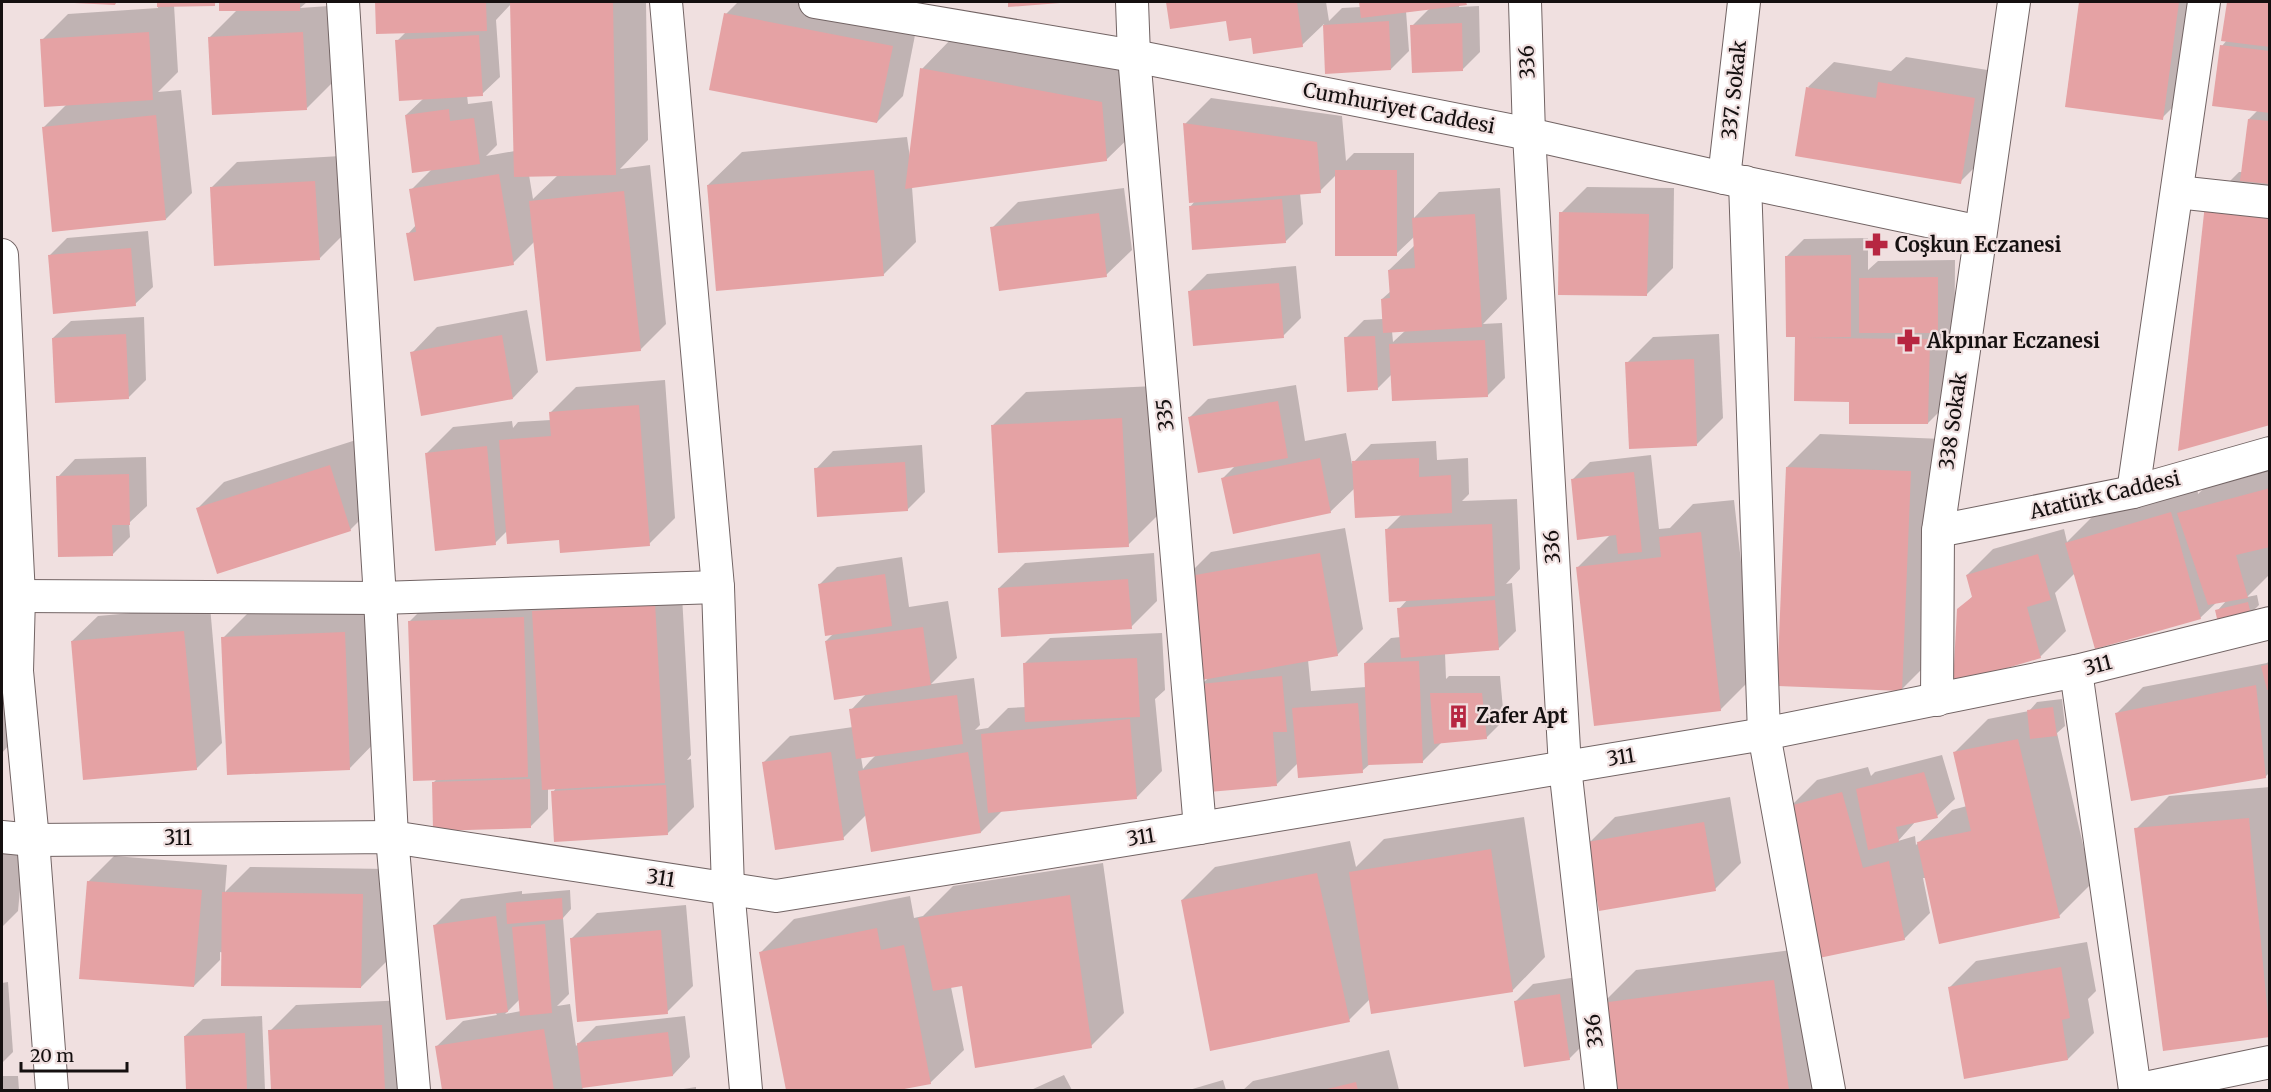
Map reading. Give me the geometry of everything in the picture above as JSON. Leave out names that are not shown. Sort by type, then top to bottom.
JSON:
[{"type":"street","points":[[343,2],[380,598],[392,837],[414,1090]]},
{"type":"street","points":[[666,2],[718,587],[728,888],[746,1090]]},
{"type":"street","name":"Cumhuriyet Caddesi","points":[[815,2],[1134,56],[1529,134],[1980,232]]},
{"type":"street","name":"335","points":[[1132,2],[1134,56],[1200,828]]},
{"type":"street","name":"336","points":[[1525,2],[1529,134],[1565,767],[1601,1090]]},
{"type":"street","name":"337. Sokak","points":[[1744,2],[1734,180],[1764,734],[1829,1090]]},
{"type":"street","name":"338 Sokak","points":[[1937,700],[1938,531],[2014,2]]},
{"type":"street","points":[[2133,492],[2204,2]]},
{"type":"street","points":[[2177,192],[2270,202]]},
{"type":"street","points":[[2,255],[19,596],[17,670],[33,840],[52,1090]]},
{"type":"street","name":"Atatürk Caddesi","points":[[1938,531],[2133,492],[2270,453]]},
{"type":"street","points":[[19,596],[380,598],[718,587]]},
{"type":"street","name":"311","points":[[2,837],[33,840],[392,837],[776,896],[1764,734],[2076,670],[2270,623]]},
{"type":"street","points":[[2076,670],[2135,1090],[2270,1062]]},
{"type":"building","points":[[74,2],[116,2],[115,5]]},
{"type":"building","points":[[157,2],[215,2],[215,6],[157,7]]},
{"type":"building","points":[[219,2],[300,2],[300,11],[219,11]]},
{"type":"building","points":[[375,2],[486,2],[487,31],[376,34]]},
{"type":"building","points":[[510,2],[613,2],[616,175],[514,177]]},
{"type":"building","points":[[1008,2],[1060,2],[1060,3],[1008,7]]},
{"type":"building","points":[[1166,2],[1297,2],[1303,47],[1253,54],[1251,38],[1229,41],[1226,21],[1170,29]]},
{"type":"building","points":[[1359,2],[1466,2],[1467,5],[1361,18]]},
{"type":"building","points":[[2079,2],[2179,2],[2163,120],[2065,107]]},
{"type":"building","points":[[2227,2],[2270,2],[2270,47],[2221,41]]},
{"type":"building","points":[[724,13],[893,46],[877,123],[709,90]]},
{"type":"building","points":[[1389,21],[1391,70],[1325,74],[1323,25]]},
{"type":"building","points":[[1462,23],[1463,71],[1412,73],[1410,25]]},
{"type":"building","points":[[149,32],[153,100],[44,107],[40,39]]},
{"type":"building","points":[[303,32],[307,110],[212,115],[208,37]]},
{"type":"building","points":[[479,35],[483,96],[399,101],[395,40]]},
{"type":"building","points":[[2220,45],[2270,51],[2270,113],[2212,106]]},
{"type":"building","points":[[920,68],[1102,102],[1107,161],[905,189]]},
{"type":"building","points":[[1878,82],[1975,98],[1961,184],[1795,156],[1806,87],[1876,98]]},
{"type":"building","points":[[449,109],[450,121],[474,118],[480,164],[412,173],[405,115]]},
{"type":"building","points":[[156,115],[166,220],[52,232],[42,127]]},
{"type":"building","points":[[2248,119],[2270,121],[2270,184],[2240,181]]},
{"type":"building","points":[[1183,123],[1317,142],[1321,193],[1189,203]]},
{"type":"building","points":[[874,170],[884,276],[716,291],[707,185]]},
{"type":"building","points":[[1335,170],[1397,170],[1397,256],[1335,256]]},
{"type":"building","points":[[499,174],[514,265],[414,281],[406,233],[416,232],[409,189]]},
{"type":"building","points":[[315,181],[320,260],[214,266],[210,187]]},
{"type":"building","points":[[624,191],[641,351],[546,361],[529,201]]},
{"type":"building","points":[[1282,199],[1286,243],[1192,250],[1189,206]]},
{"type":"building","points":[[2205,204],[2270,210],[2270,425],[2178,451]]},
{"type":"building","points":[[1559,212],[1649,214],[1647,296],[1558,295]]},
{"type":"building","points":[[1099,213],[1107,277],[999,291],[990,227]]},
{"type":"building","points":[[1475,214],[1482,327],[1383,333],[1381,299],[1390,298],[1388,270],[1415,268],[1412,218]]},
{"type":"building","points":[[131,248],[136,306],[53,314],[48,255]]},
{"type":"building","points":[[1851,255],[1851,337],[1807,338],[1930,339],[1928,424],[1849,424],[1849,402],[1794,401],[1795,337],[1786,337],[1785,256]]},
{"type":"building","points":[[1938,277],[1938,333],[1859,333],[1859,278]]},
{"type":"building","points":[[1279,283],[1284,338],[1193,346],[1188,291]]},
{"type":"building","points":[[126,334],[129,399],[55,403],[52,338]]},
{"type":"building","points":[[502,335],[513,399],[421,416],[410,352]]},
{"type":"building","points":[[1375,336],[1378,390],[1347,392],[1344,337]]},
{"type":"building","points":[[1485,340],[1488,397],[1392,401],[1389,344]]},
{"type":"building","points":[[1694,359],[1697,446],[1629,449],[1625,362]]},
{"type":"building","points":[[1278,401],[1288,458],[1198,473],[1188,417]]},
{"type":"building","points":[[639,405],[650,546],[560,553],[559,540],[507,544],[499,440],[551,436],[549,412]]},
{"type":"building","points":[[1122,418],[1129,547],[998,553],[991,425]]},
{"type":"building","points":[[487,446],[496,545],[435,551],[425,453]]},
{"type":"building","points":[[1320,458],[1331,513],[1233,534],[1221,478]]},
{"type":"building","points":[[1419,458],[1419,477],[1451,475],[1452,513],[1355,518],[1352,461]]},
{"type":"building","points":[[905,462],[908,511],[817,517],[814,468]]},
{"type":"building","points":[[330,465],[351,531],[217,574],[196,508]]},
{"type":"building","points":[[1786,467],[1911,471],[1902,691],[1777,686]]},
{"type":"building","points":[[1634,472],[1642,552],[1618,554],[1616,535],[1577,540],[1571,479]]},
{"type":"building","points":[[129,474],[130,525],[112,525],[113,556],[58,557],[56,476]]},
{"type":"building","points":[[2270,488],[2270,547],[2236,555],[2248,598],[2208,605],[2177,513]]},
{"type":"building","points":[[2171,512],[2201,619],[2095,649],[2065,543]]},
{"type":"building","points":[[1492,524],[1495,596],[1389,602],[1385,529]]},
{"type":"building","points":[[1701,532],[1721,711],[1594,726],[1576,567],[1661,557],[1659,537]]},
{"type":"building","points":[[1320,553],[1338,656],[1202,680],[1184,577]]},
{"type":"building","points":[[2038,554],[2051,600],[2027,607],[2041,658],[1953,684],[1957,609],[1972,597],[1966,575]]},
{"type":"building","points":[[885,574],[892,626],[825,636],[818,584]]},
{"type":"building","points":[[1128,579],[1132,629],[1001,637],[998,588]]},
{"type":"building","points":[[1495,600],[1499,650],[1401,658],[1397,608]]},
{"type":"building","points":[[2248,602],[2251,615],[2218,623],[2215,610]]},
{"type":"building","points":[[655,603],[665,783],[542,790],[532,611]]},
{"type":"building","points":[[524,617],[528,777],[413,781],[408,621]]},
{"type":"building","points":[[923,627],[931,685],[834,700],[825,641]]},
{"type":"building","points":[[184,631],[197,770],[83,780],[71,641]]},
{"type":"building","points":[[345,632],[350,770],[227,775],[221,637]]},
{"type":"building","points":[[1137,658],[1140,717],[1025,722],[1023,663]]},
{"type":"building","points":[[1419,661],[1423,763],[1368,765],[1364,663]]},
{"type":"building","points":[[2270,664],[2270,690],[2267,690],[2261,666]]},
{"type":"building","points":[[1282,676],[1287,732],[1273,732],[1277,786],[1209,792],[1200,684]]},
{"type":"building","points":[[2256,685],[2266,778],[2131,801],[2115,713]]},
{"type":"building","name":"Zafer Apt","points":[[1430,693],[1482,693],[1487,739],[1434,744]]},
{"type":"building","points":[[957,695],[963,744],[856,759],[849,709]]},
{"type":"building","points":[[1358,703],[1363,773],[1298,778],[1292,708]]},
{"type":"building","points":[[2053,707],[2057,736],[2030,739],[2027,710]]},
{"type":"building","points":[[1130,719],[1137,799],[988,813],[981,734]]},
{"type":"building","points":[[2018,739],[2060,918],[1939,944],[1917,842],[1971,831],[1953,752]]},
{"type":"building","points":[[831,752],[844,840],[775,850],[762,762]]},
{"type":"building","points":[[968,752],[981,833],[871,852],[858,771]]},
{"type":"building","points":[[1924,772],[1938,818],[1896,827],[1899,842],[1868,850],[1856,789]]},
{"type":"building","points":[[530,779],[531,828],[433,831],[432,782]]},
{"type":"building","points":[[666,785],[668,835],[554,842],[551,791]]},
{"type":"building","points":[[1842,792],[1863,868],[1889,861],[1905,940],[1819,958],[1789,806]]},
{"type":"building","points":[[2249,818],[2270,1037],[2163,1051],[2134,828]]},
{"type":"building","points":[[1704,822],[1716,891],[1599,911],[1587,842]]},
{"type":"building","points":[[1491,849],[1513,992],[1371,1014],[1349,872]]},
{"type":"building","points":[[1317,873],[1350,1022],[1210,1051],[1181,900]]},
{"type":"building","points":[[87,881],[202,890],[194,987],[79,979]]},
{"type":"building","points":[[222,892],[363,894],[361,988],[221,986]]},
{"type":"building","points":[[1070,895],[1092,1048],[975,1068],[962,986],[933,991],[918,918]]},
{"type":"building","points":[[562,898],[563,919],[507,924],[506,903]]},
{"type":"building","points":[[496,916],[508,1012],[446,1020],[433,925]]},
{"type":"building","points":[[545,924],[552,1013],[520,1016],[512,927]]},
{"type":"building","points":[[877,928],[881,950],[904,945],[931,1084],[899,1090],[786,1090],[759,952]]},
{"type":"building","points":[[661,930],[668,1014],[577,1022],[570,938]]},
{"type":"building","points":[[2061,967],[2070,1018],[2062,1020],[2068,1060],[1964,1079],[1948,987]]},
{"type":"building","points":[[1774,980],[1789,1090],[1613,1090],[1601,1003]]},
{"type":"building","points":[[1560,994],[1570,1060],[1524,1067],[1514,1001]]},
{"type":"building","points":[[382,1025],[385,1090],[271,1090],[268,1030]]},
{"type":"building","points":[[544,1029],[554,1090],[442,1090],[435,1046]]},
{"type":"building","points":[[668,1032],[673,1076],[582,1088],[577,1043]]},
{"type":"building","points":[[245,1033],[247,1090],[186,1090],[184,1036]]},
{"type":"building","points":[[1356,1082],[1358,1090],[1323,1090]]},
{"type":"place","name":"Coşkun Eczanesi","points":[[1877,245]]},
{"type":"place","name":"Akpınar Eczanesi","points":[[1909,341]]},
{"type":"place","name":"Zafer Apt","points":[[1458,716]]}]
